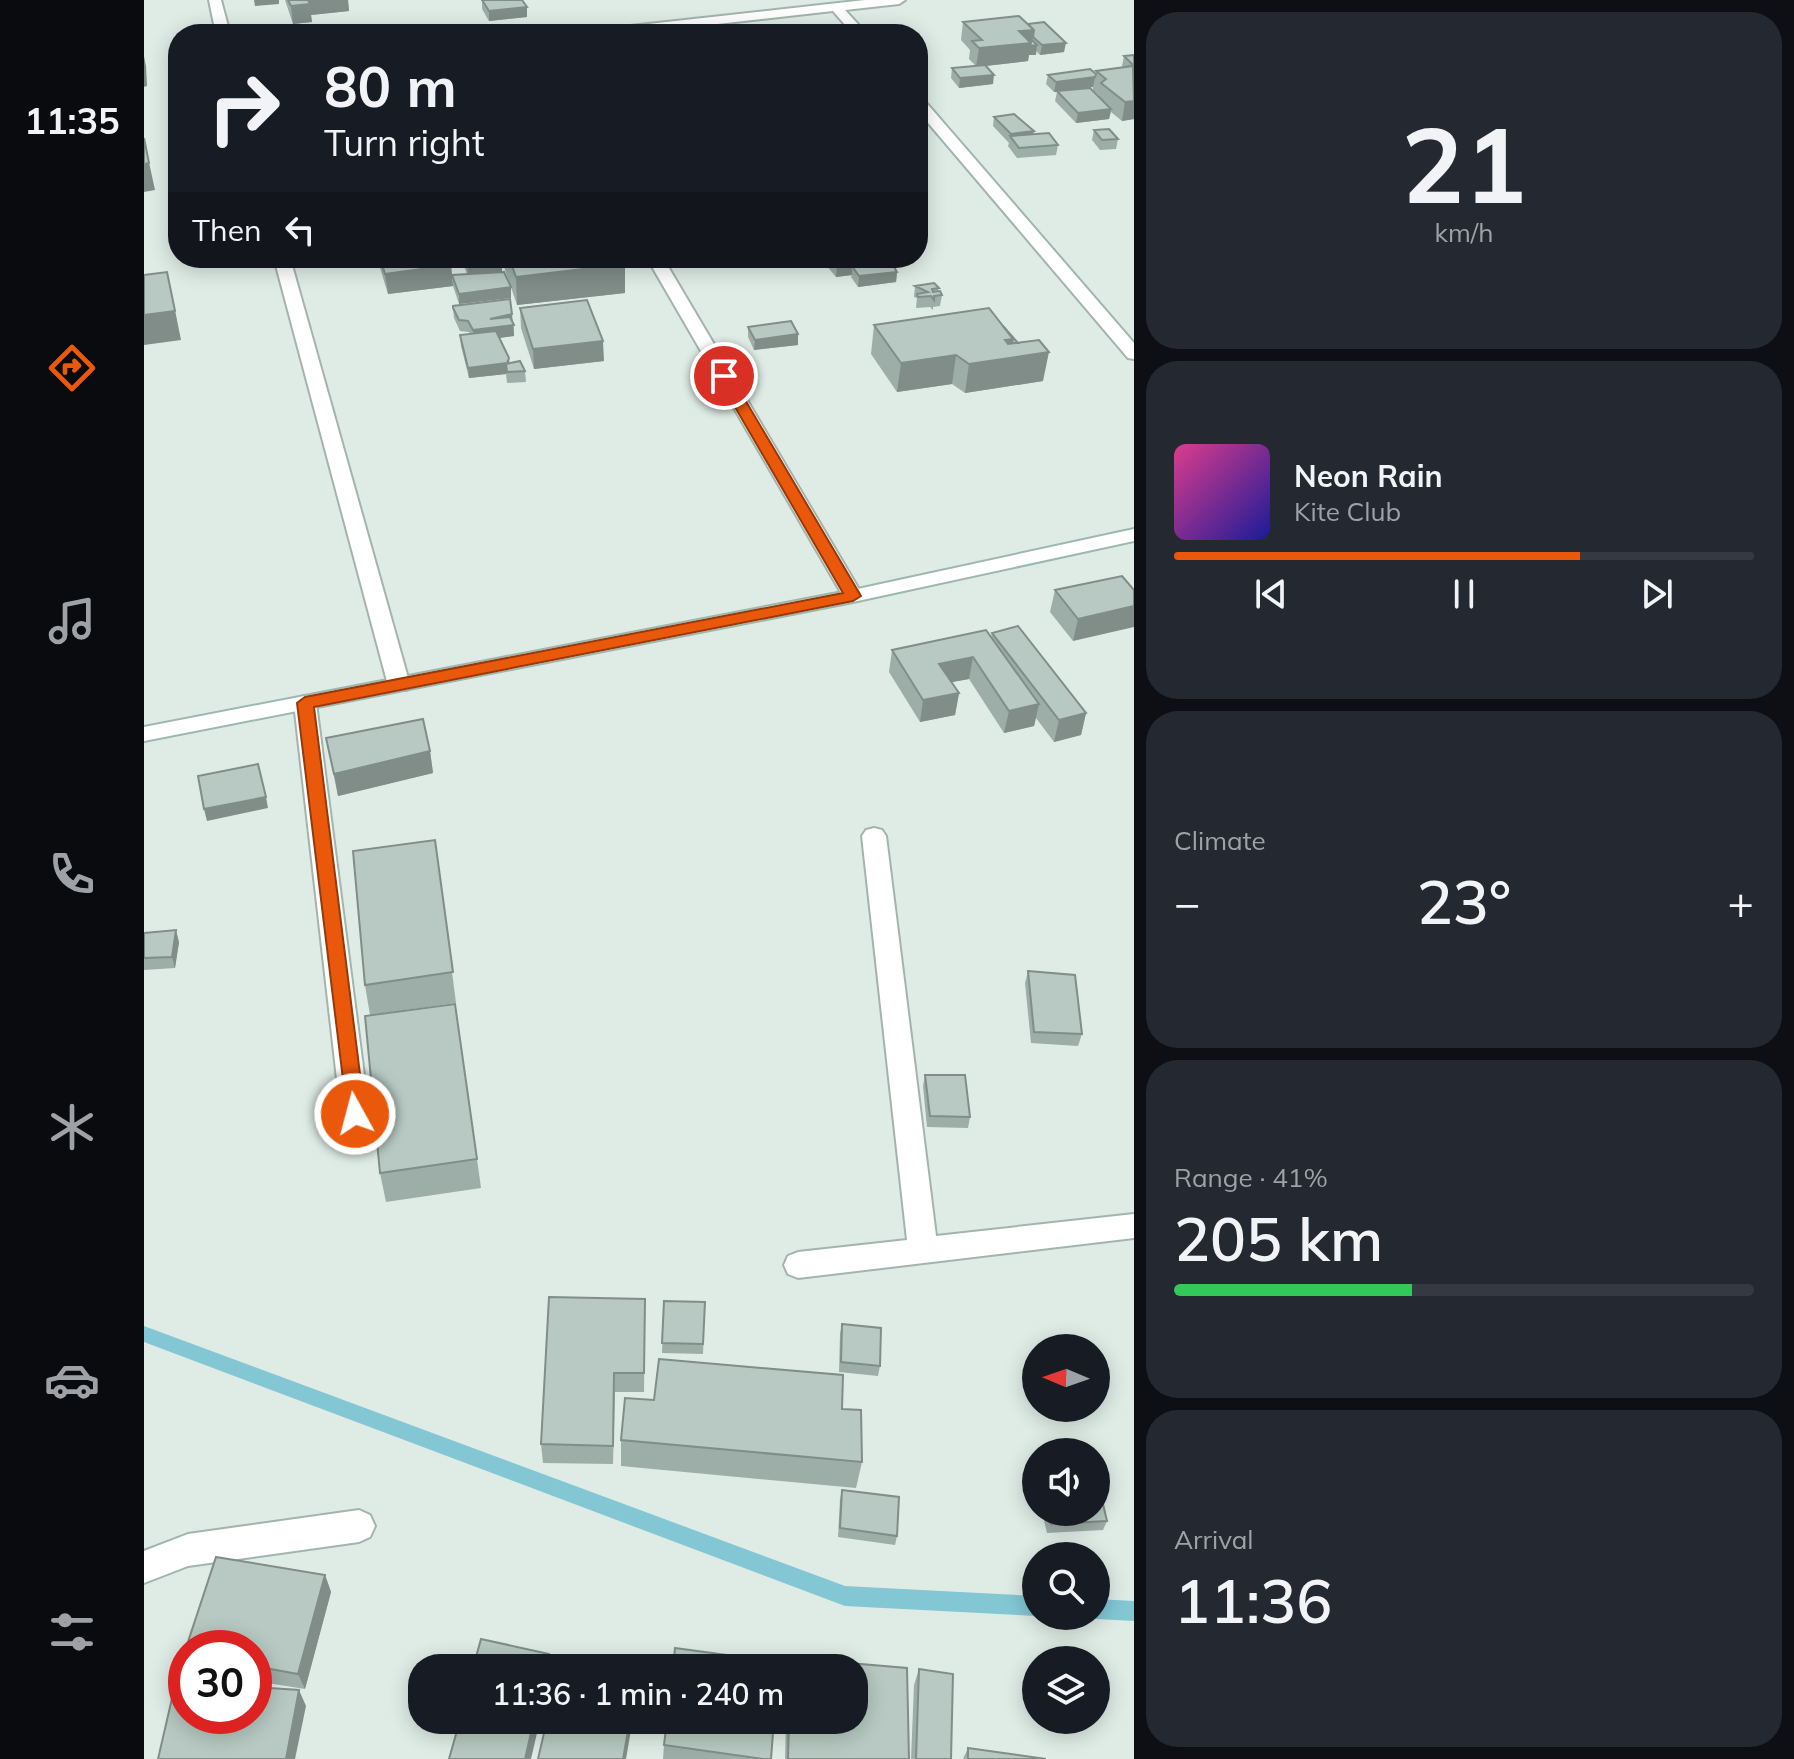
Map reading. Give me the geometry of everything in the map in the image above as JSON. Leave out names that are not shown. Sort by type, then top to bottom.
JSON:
[{"type":"street","points":[[215,0],[221,24]]},
{"type":"street","points":[[684,24],[899,0]]},
{"type":"street","points":[[836,7],[851,24]]},
{"type":"street","points":[[928,114],[1134,354]]},
{"type":"street","points":[[285,268],[399,685]]},
{"type":"street","points":[[661,268],[853,596]]},
{"type":"street","points":[[144,734],[853,596],[1134,535]]},
{"type":"street","points":[[305,703],[355,1114]]},
{"type":"street","points":[[874,836],[923,1250]]},
{"type":"street","points":[[798,1265],[1134,1226]]},
{"type":"street","points":[[144,1567],[188,1550],[359,1526]]},
{"type":"building","points":[[288,0],[308,0],[310,4],[291,6]]},
{"type":"building","points":[[482,0],[522,0],[527,7],[489,11]]},
{"type":"building","points":[[1019,16],[1034,30],[1019,31],[1031,43],[979,48],[972,41],[982,40],[963,22]]},
{"type":"building","points":[[1044,22],[1066,43],[1042,45],[1033,37],[1034,30],[1028,24]]},
{"type":"building","points":[[1134,55],[1134,66],[1124,56]]},
{"type":"building","points":[[985,65],[994,75],[960,78],[952,68]]},
{"type":"building","points":[[1133,66],[1134,101],[1125,102],[1101,83],[1106,79],[1096,71]]},
{"type":"building","points":[[1090,69],[1096,74],[1095,77],[1056,82],[1048,75]]},
{"type":"building","points":[[1090,88],[1111,109],[1078,113],[1057,91]]},
{"type":"building","points":[[1014,114],[1034,131],[1011,134],[994,117]]},
{"type":"building","points":[[1109,129],[1118,139],[1102,140],[1094,130]]},
{"type":"building","points":[[1049,133],[1058,145],[1019,148],[1010,136]]},
{"type":"building","points":[[144,138],[149,163],[144,164]]},
{"type":"building","points":[[383,268],[429,268],[385,274]]},
{"type":"building","points":[[513,268],[591,268],[516,277]]},
{"type":"building","points":[[853,268],[895,268],[897,272],[859,276]]},
{"type":"building","points":[[167,272],[175,311],[144,315],[144,275]]},
{"type":"building","points":[[504,272],[511,287],[459,294],[452,275]]},
{"type":"building","points":[[934,283],[939,288],[932,289],[933,292],[940,291],[942,295],[934,296],[934,300],[931,296],[918,297],[917,294],[928,292],[915,286]]},
{"type":"building","points":[[510,299],[512,314],[490,319],[510,317],[514,325],[473,330],[468,321],[459,320],[453,308],[453,306]]},
{"type":"building","points":[[587,300],[603,341],[533,349],[520,308]]},
{"type":"building","points":[[989,308],[1013,339],[1005,340],[1008,344],[1039,340],[1049,352],[969,364],[956,355],[901,363],[874,325]]},
{"type":"building","points":[[791,321],[798,334],[755,340],[748,327]]},
{"type":"building","points":[[496,331],[509,358],[507,363],[468,368],[460,335]]},
{"type":"building","points":[[520,361],[525,371],[507,372],[506,364]]},
{"type":"building","points":[[1122,576],[1134,590],[1134,606],[1078,619],[1055,590]]},
{"type":"building","points":[[1018,626],[1086,713],[1059,720],[992,633]]},
{"type":"building","points":[[986,630],[1039,704],[1009,711],[973,657],[939,664],[959,693],[923,700],[892,650]]},
{"type":"building","points":[[423,719],[430,751],[334,774],[326,738]]},
{"type":"building","points":[[258,764],[266,797],[204,809],[198,776]]},
{"type":"building","points":[[435,840],[453,972],[365,985],[353,851]]},
{"type":"building","points":[[176,930],[172,957],[144,958],[144,933]]},
{"type":"building","points":[[1028,971],[1075,975],[1082,1034],[1034,1032]]},
{"type":"building","points":[[455,1004],[477,1159],[380,1173],[365,1016]]},
{"type":"building","points":[[925,1075],[965,1075],[970,1117],[930,1116]]},
{"type":"building","points":[[549,1297],[645,1299],[644,1373],[614,1373],[613,1446],[541,1444]]},
{"type":"building","points":[[664,1301],[705,1302],[703,1344],[662,1343]]},
{"type":"building","points":[[842,1324],[881,1328],[880,1366],[841,1362]]},
{"type":"building","points":[[659,1359],[843,1375],[842,1409],[861,1410],[862,1462],[621,1440],[625,1398],[654,1400]]},
{"type":"building","points":[[842,1490],[899,1497],[897,1536],[840,1528]]},
{"type":"building","points":[[216,1557],[325,1575],[298,1674],[272,1669],[272,1630],[192,1630]]},
{"type":"building","points":[[481,1639],[549,1654],[477,1654]]},
{"type":"building","points":[[675,1648],[719,1654],[674,1654]]},
{"type":"building","points":[[868,1665],[907,1668],[909,1759],[788,1759],[789,1734],[868,1734]]},
{"type":"building","points":[[919,1669],[953,1674],[951,1759],[916,1759]]},
{"type":"building","points":[[272,1688],[299,1690],[286,1759],[158,1759],[168,1716],[168,1734],[272,1734]]},
{"type":"building","points":[[456,1734],[531,1734],[525,1759],[449,1759]]},
{"type":"building","points":[[544,1734],[627,1734],[623,1759],[538,1759]]},
{"type":"building","points":[[665,1734],[773,1734],[771,1759],[664,1745]]},
{"type":"building","points":[[968,1748],[1046,1759],[968,1759]]},
{"type":"waterway","points":[[144,1334],[845,1596],[1022,1605]]},
{"type":"waterway","points":[[1110,1610],[1134,1611]]},
{"type":"route","points":[[355,1114],[305,703],[853,596],[724,376]]}]
